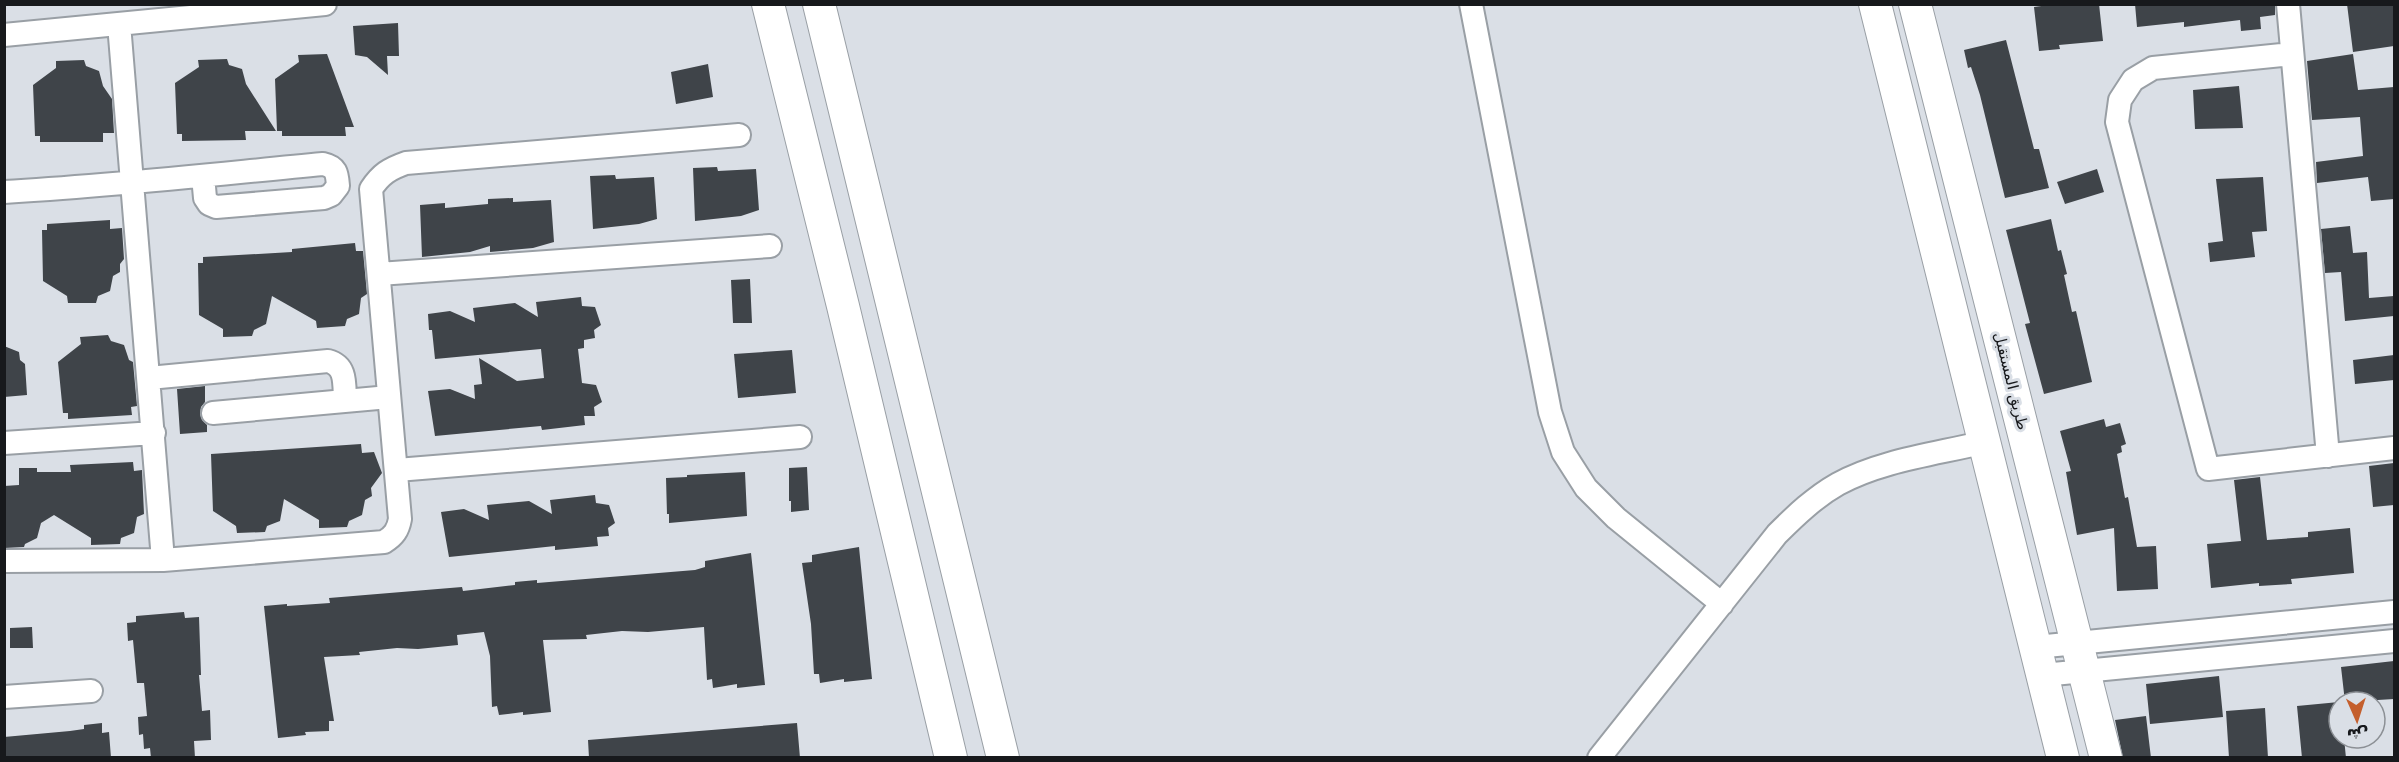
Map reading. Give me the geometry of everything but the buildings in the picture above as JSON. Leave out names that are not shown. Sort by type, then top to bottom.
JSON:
[{"type":"street","points":[[4,35],[325,4]]},
{"type":"street","points":[[768,4],[951,758]]},
{"type":"street","points":[[819,4],[1003,758]]},
{"type":"street","points":[[1471,4],[1550,412],[1563,452],[1586,488],[1616,518],[1722,604]]},
{"type":"street","points":[[1875,4],[2063,758]]},
{"type":"street","name":"طريق المستقبل","points":[[1915,4],[2106,758]]},
{"type":"street","points":[[2288,4],[2328,456]]},
{"type":"street","points":[[119,24],[163,560]]},
{"type":"street","points":[[2292,54],[2153,69],[2133,80],[2120,100],[2117,122],[2208,469],[2394,448]]},
{"type":"street","points":[[4,561],[163,560],[384,542],[398,529],[400,519],[371,189],[380,175],[406,163],[739,135]]},
{"type":"street","points":[[4,192],[132,183],[202,176],[323,164],[333,167],[336,171],[338,186],[332,195],[324,198],[216,207],[209,204],[205,198],[202,176]]},
{"type":"street","points":[[379,274],[770,246]]},
{"type":"street","points":[[843,306],[863,310],[883,304],[891,297]]},
{"type":"street","points":[[854,351],[861,344],[880,336],[901,339]]},
{"type":"street","points":[[149,378],[328,361],[337,364],[342,370],[345,401]]},
{"type":"street","points":[[222,372],[220,412],[389,397]]},
{"type":"street","points":[[4,443],[154,433]]},
{"type":"street","points":[[397,470],[800,437]]},
{"type":"street","points":[[1607,755],[1777,534],[1806,506],[1838,484],[1874,469],[1985,442]]},
{"type":"street","points":[[2082,657],[2394,612]]},
{"type":"street","points":[[2040,661],[2394,641]]},
{"type":"street","points":[[4,697],[91,691]]}]
